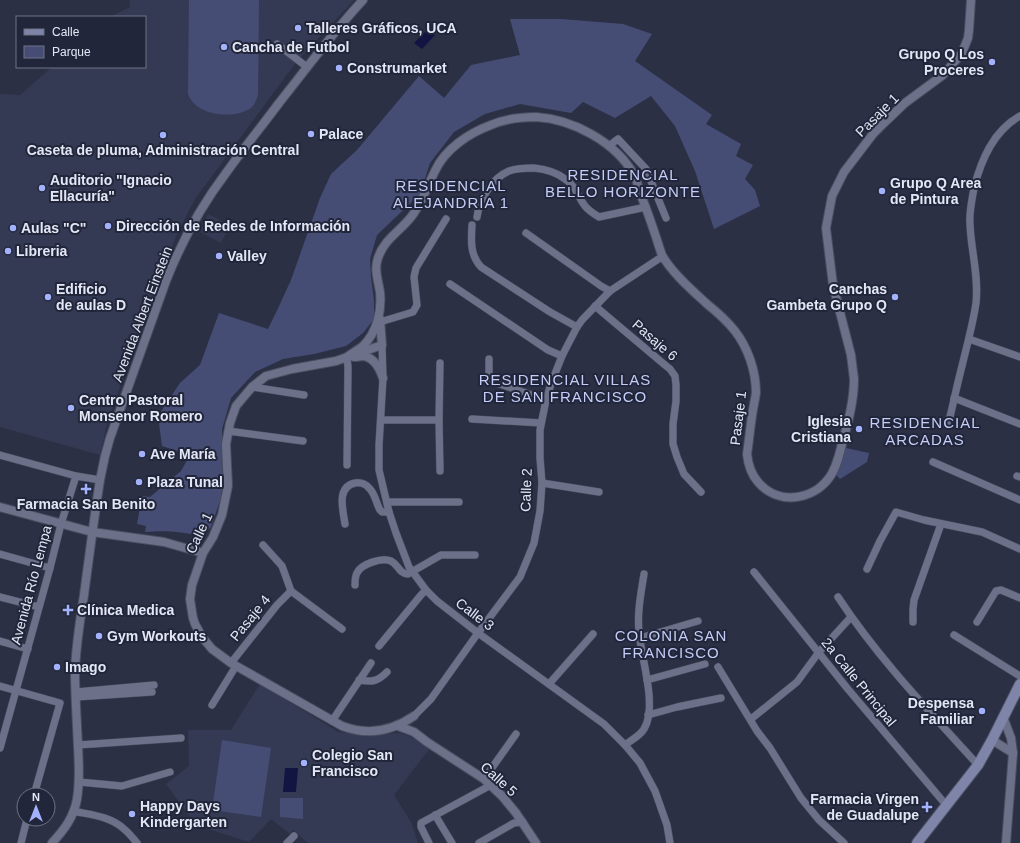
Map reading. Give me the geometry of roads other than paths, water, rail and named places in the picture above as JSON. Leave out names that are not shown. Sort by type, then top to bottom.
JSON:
[{"type":"main road","points":[[917,843],[978,765],[1020,684]]},
{"type":"street","name":"Avenida Albert Einstein","points":[[52,843],[69,822],[74,812],[77,799],[79,782],[78,694],[76,671],[78,639],[100,480],[107,450],[166,281],[184,241],[226,172],[345,20],[363,0]]},
{"type":"street","name":"Pasaje 1","points":[[380,319],[380,294],[376,269],[378,257],[387,241],[413,214],[422,201],[434,172],[443,158],[458,143],[474,132],[489,125],[520,118],[538,118],[579,128],[609,146],[634,175],[663,256],[674,272],[735,331],[748,354],[754,372],[756,394],[747,454],[752,474],[757,482],[768,492],[778,495],[791,497],[812,493],[823,485],[830,477],[838,460],[851,410],[854,379],[850,355],[833,285],[826,228],[832,196],[844,172],[882,124],[905,103],[943,75],[962,53],[968,38],[971,0]]},
{"type":"street","points":[[277,44],[308,67]]},
{"type":"street","points":[[948,425],[969,339],[976,302],[977,284],[970,224],[971,202],[979,170],[993,141],[1011,121],[1020,116]]},
{"type":"street","points":[[609,146],[618,139],[646,169],[666,218]]},
{"type":"street","points":[[477,217],[480,203],[494,182],[508,172],[529,168],[547,170],[562,176],[572,185],[585,206],[599,218],[646,207]]},
{"type":"street","points":[[347,357],[368,341],[380,319],[413,312],[417,305],[414,276],[416,268],[446,219]]},
{"type":"street","points":[[472,225],[471,246],[474,257],[481,267],[577,328]]},
{"type":"street","points":[[526,233],[610,291]]},
{"type":"street","name":"Calle 2","points":[[398,726],[414,716],[431,699],[520,577],[534,543],[540,511],[542,483],[540,430],[546,400],[562,356],[577,328],[595,306],[610,291],[663,256]]},
{"type":"street","points":[[450,284],[548,350],[562,356]]},
{"type":"street","name":"Pasaje 6","points":[[595,306],[670,369],[675,376],[676,401],[673,424],[673,444],[684,474],[701,492]]},
{"type":"street","points":[[380,319],[382,345]]},
{"type":"street","points":[[969,339],[1020,357]]},
{"type":"street","name":"Calle 1","points":[[382,345],[336,361],[266,376],[252,387],[236,406],[232,415],[226,444],[228,486],[222,516],[213,537],[203,553],[190,592],[192,612],[198,630],[208,645],[233,664],[346,728],[362,731],[385,730],[398,726]]},
{"type":"street","name":"Calle 3","points":[[382,345],[383,378],[379,470],[389,512],[409,567],[426,590],[437,601],[478,633],[604,724],[625,744],[640,763],[655,791],[667,825],[670,843]]},
{"type":"street","points":[[347,357],[363,356],[371,359],[379,368],[383,378]]},
{"type":"street","points":[[347,357],[347,465]]},
{"type":"street","points":[[489,359],[489,375],[494,382],[546,400]]},
{"type":"street","points":[[440,362],[440,471]]},
{"type":"street","points":[[252,387],[304,395]]},
{"type":"street","points":[[954,398],[1020,424]]},
{"type":"street","points":[[472,419],[541,423]]},
{"type":"street","points":[[381,420],[439,420]]},
{"type":"street","points":[[228,431],[303,441]]},
{"type":"street","points":[[0,455],[76,476],[100,480]]},
{"type":"street","points":[[933,462],[1020,500]]},
{"type":"street","name":"Avenida Río Lempa","points":[[0,748],[2,730],[28,649],[61,524],[76,476]]},
{"type":"street","points":[[542,483],[598,492]]},
{"type":"street","points":[[346,524],[342,496],[343,491],[352,484],[365,484],[372,491],[380,510],[382,512],[389,512]]},
{"type":"street","points":[[387,502],[459,502]]},
{"type":"street","points":[[0,507],[92,532],[164,542],[203,553]]},
{"type":"street","points":[[867,569],[896,512],[941,524],[982,532],[1020,549]]},
{"type":"street","points":[[913,622],[914,600],[941,524]]},
{"type":"street","name":"Pasaje 4","points":[[263,545],[282,566],[291,591],[342,629]]},
{"type":"street","points":[[0,554],[50,568]]},
{"type":"street","points":[[355,585],[357,571],[378,560],[391,561],[400,571],[408,574],[441,555],[475,556]]},
{"type":"street","name":"2a Calle Principal","points":[[754,572],[857,700],[946,806]]},
{"type":"street","points":[[625,744],[644,729],[649,708],[649,693],[640,638],[638,613],[644,574]]},
{"type":"street","points":[[379,646],[426,590]]},
{"type":"street","points":[[977,622],[996,591],[1001,590],[1020,598]]},
{"type":"street","name":"Pasaje 4","points":[[212,705],[233,664],[277,605],[291,591]]},
{"type":"street","points":[[0,597],[39,607]]},
{"type":"street","points":[[838,597],[851,617],[917,698],[978,765]]},
{"type":"street","points":[[751,719],[797,682],[819,652],[851,617]]},
{"type":"street","points":[[640,638],[698,621]]},
{"type":"street","points":[[548,684],[593,634]]},
{"type":"street","points":[[954,634],[1020,676]]},
{"type":"street","points":[[0,641],[28,649]]},
{"type":"street","points":[[332,720],[371,663]]},
{"type":"street","points":[[647,680],[705,664]]},
{"type":"street","points":[[718,667],[801,798],[819,820],[844,843]]},
{"type":"street","points":[[359,680],[371,681],[381,678],[387,672]]},
{"type":"street","points":[[0,686],[60,703],[36,787]]},
{"type":"street","points":[[78,694],[153,689]]},
{"type":"street","points":[[648,715],[677,707],[721,698]]},
{"type":"street","points":[[414,716],[414,732]]},
{"type":"street","points":[[1003,717],[1016,753],[1006,843]]},
{"type":"street","name":"Calle 5","points":[[398,726],[414,732],[484,779],[502,796],[523,822],[536,843]]},
{"type":"street","points":[[484,779],[516,734]]},
{"type":"street","points":[[78,745],[181,738]]},
{"type":"street","points":[[992,740],[1016,753]]},
{"type":"street","points":[[79,782],[122,786],[170,772]]},
{"type":"street","points":[[429,843],[421,827],[421,823],[491,785]]},
{"type":"street","points":[[74,812],[101,816],[113,821],[125,829],[137,843]]},
{"type":"street","points":[[435,815],[452,843]]},
{"type":"street","points":[[479,843],[514,823],[523,822]]},
{"type":"street","points":[[21,843],[25,827]]},
{"type":"street","points":[[287,843],[294,836]]},
{"type":"place","name":"Talleres Gráficos, UCA","points":[[298,28]]},
{"type":"place","name":"Cancha de Futbol","points":[[224,47]]},
{"type":"place","name":"Grupo Q Los Proceres","points":[[992,62]]},
{"type":"place","name":"Construmarket","points":[[339,68]]},
{"type":"place","name":"Palace","points":[[311,134]]},
{"type":"place","name":"Caseta de pluma, Administración Central","points":[[163,135]]},
{"type":"place","name":"Auditorio \"Ignacio Ellacuría\"","points":[[42,188]]},
{"type":"place","name":"Grupo Q Area de Pintura","points":[[882,191]]},
{"type":"place","name":"Dirección de Redes de Información","points":[[108,226]]},
{"type":"place","name":"Aulas \"C\"","points":[[13,228]]},
{"type":"place","name":"Libreria","points":[[8,251]]},
{"type":"place","name":"Valley","points":[[219,256]]},
{"type":"place","name":"Edificio de aulas D","points":[[48,297]]},
{"type":"place","name":"Canchas Gambeta Grupo Q","points":[[895,297]]},
{"type":"place","name":"Centro Pastoral Monsenor Romero","points":[[71,408]]},
{"type":"place","name":"Iglesia Cristiana","points":[[859,429]]},
{"type":"place","name":"Ave María","points":[[142,454]]},
{"type":"place","name":"Plaza Tunal","points":[[139,482]]},
{"type":"place","name":"Farmacia San Benito","points":[[86,489]]},
{"type":"place","name":"Clínica Medica","points":[[68,610]]},
{"type":"place","name":"Gym Workouts","points":[[99,636]]},
{"type":"place","name":"Imago","points":[[57,667]]},
{"type":"place","name":"Despensa Familiar","points":[[982,711]]},
{"type":"place","name":"Colegio San Francisco","points":[[304,763]]},
{"type":"place","name":"Farmacia Virgen de Guadalupe","points":[[927,807]]},
{"type":"place","name":"Happy Days Kindergarten","points":[[132,814]]},
{"type":"district","name":"RESIDENCIAL BELLO HORIZONTE","points":[[623,182]]},
{"type":"district","name":"RESIDENCIAL ALEJANDRÍA 1","points":[[451,194]]},
{"type":"district","name":"RESIDENCIAL VILLAS DE SAN FRANCISCO","points":[[565,388]]},
{"type":"district","name":"RESIDENCIAL ARCADAS","points":[[925,430]]},
{"type":"district","name":"COLONIA SAN FRANCISCO","points":[[671,644]]}]
